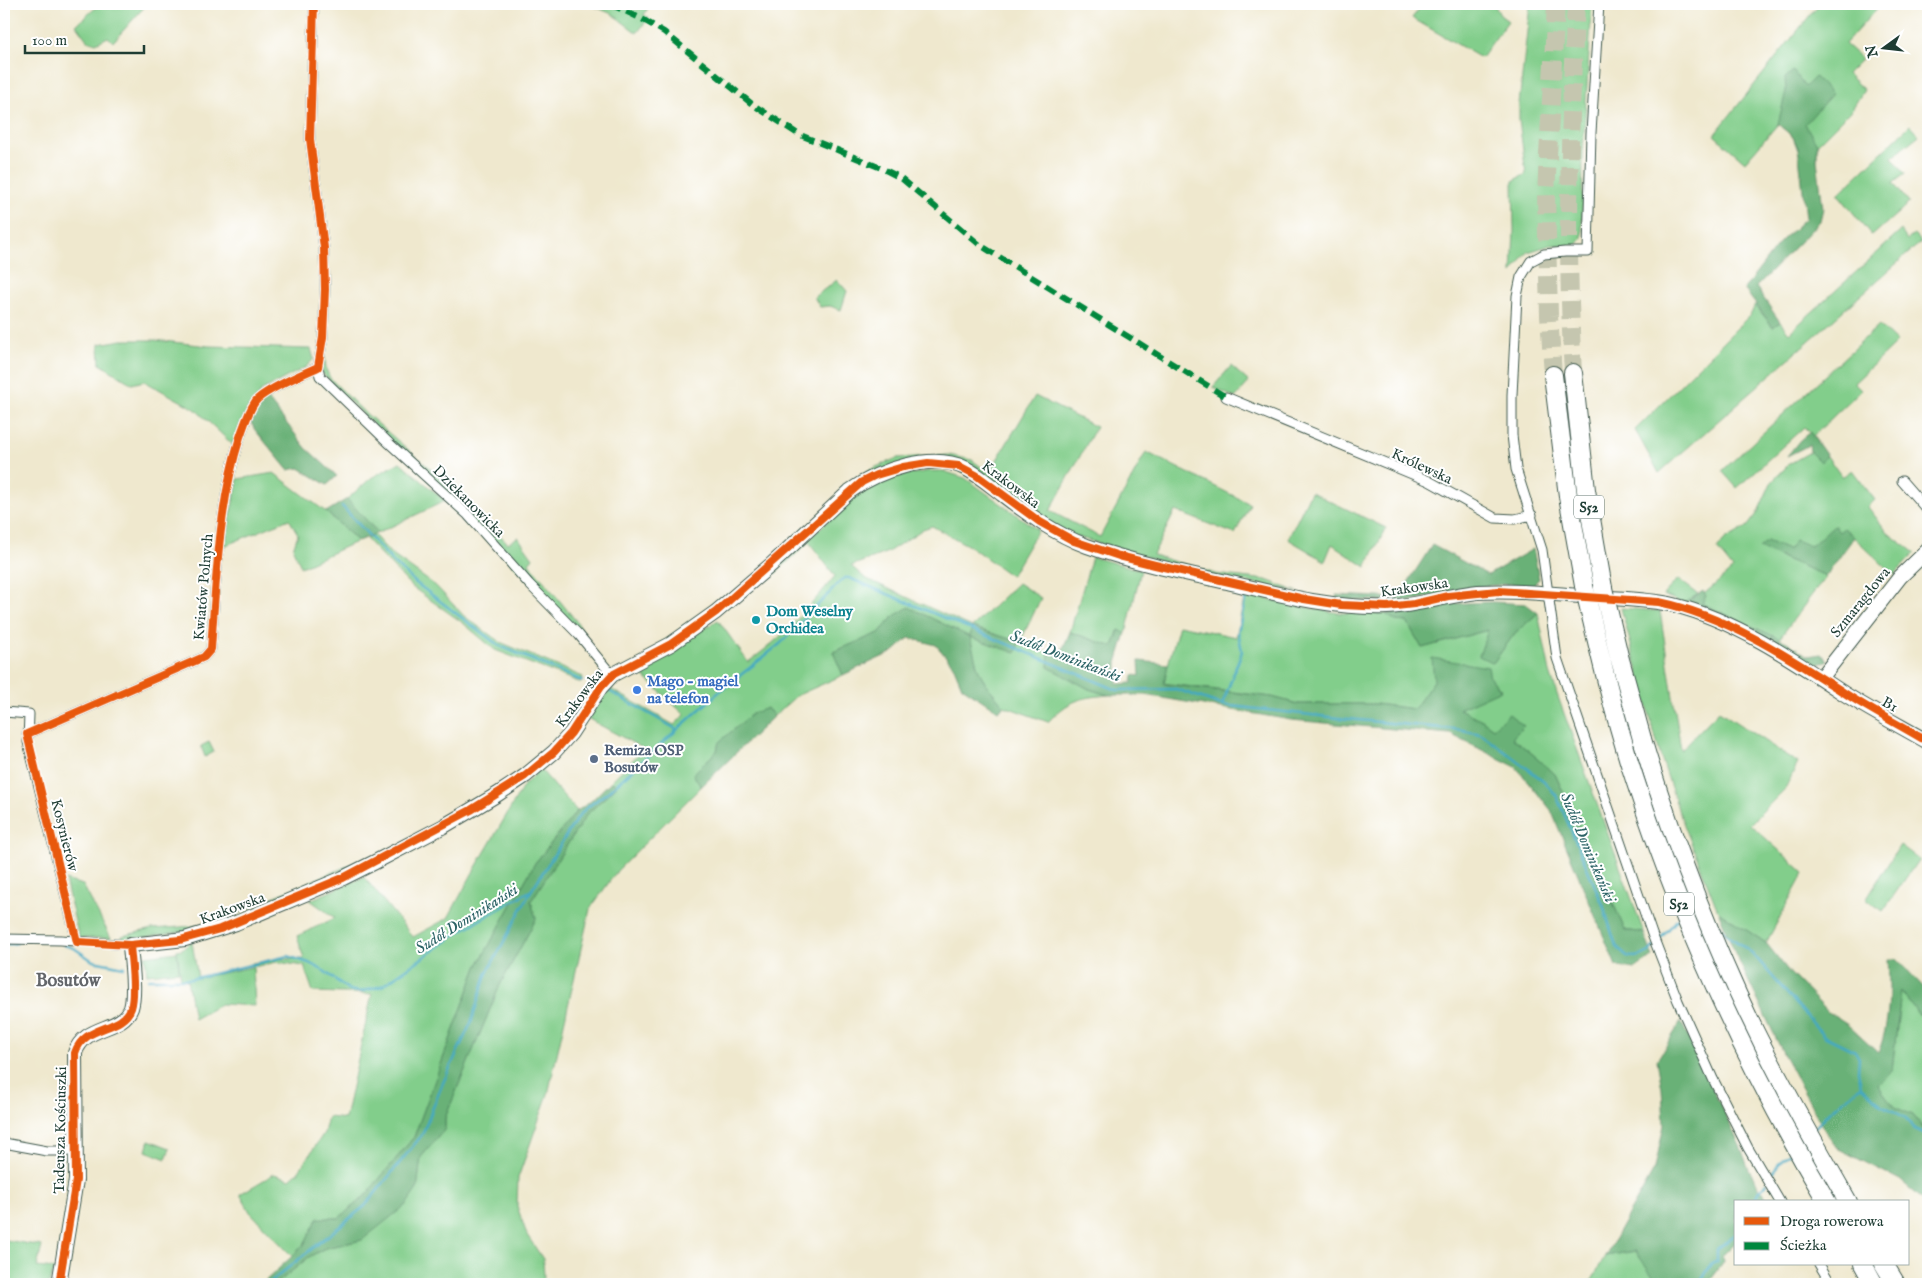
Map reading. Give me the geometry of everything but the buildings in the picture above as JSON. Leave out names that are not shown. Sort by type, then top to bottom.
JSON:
[{"type":"highway","name":"S52","points":[[1573,373],[1586,490],[1603,588],[1626,683],[1668,822],[1710,931],[1751,1024],[1779,1079],[1847,1200]]},
{"type":"highway","name":"S52","points":[[1553,375],[1567,488],[1584,586],[1618,725],[1640,797],[1670,882],[1710,979],[1753,1069],[1826,1200]]},
{"type":"highway","points":[[1864,1266],[1874,1284]]},
{"type":"highway","points":[[1885,1266],[1896,1284]]},
{"type":"street","points":[[314,4],[310,139],[324,248],[325,289],[323,337],[318,367]]},
{"type":"street","points":[[1598,4],[1589,161],[1588,252],[1556,252],[1538,257],[1523,272],[1518,296],[1512,395],[1512,435],[1516,469],[1542,550],[1557,658],[1652,934],[1713,1079],[1779,1200]]},
{"type":"street","name":"Dziekanowicka","points":[[318,367],[320,376],[390,444],[468,515],[529,584],[579,635],[612,675]]},
{"type":"street","name":"Kwiatów Polnych","points":[[27,734],[204,657],[209,653],[212,649],[217,561],[233,459],[245,424],[255,401],[280,385],[318,367]]},
{"type":"street","name":"Królewska","points":[[1226,397],[1429,481],[1495,518],[1514,519],[1532,515]]},
{"type":"street","name":"Krakowska","points":[[130,945],[185,939],[236,923],[343,878],[444,826],[512,785],[554,752],[571,733],[601,687],[612,675],[672,644],[716,612],[862,482],[890,470],[928,463],[950,464],[967,469],[1040,522],[1082,544],[1155,565],[1281,595],[1341,605],[1387,607],[1414,604],[1476,592],[1549,594],[1659,602],[1694,611],[1742,632],[1822,677]]},
{"type":"street","points":[[1902,481],[1928,511]]},
{"type":"street","name":"Szmaragdowa","points":[[1822,677],[1900,577],[1928,550]]},
{"type":"street","name":"B1","points":[[1822,677],[1864,705],[1928,742]]},
{"type":"street","name":"Kosynierów","points":[[4,712],[29,714],[27,734],[77,942]]},
{"type":"street","points":[[4,939],[61,940],[130,945]]},
{"type":"street","name":"Tadeusza Kościuszki","points":[[59,1284],[76,1180],[75,1053],[81,1041],[87,1036],[120,1021],[130,1009],[132,998],[130,945]]},
{"type":"street","points":[[4,1143],[47,1151],[77,1150]]},
{"type":"street","points":[[1820,1266],[1831,1284]]},
{"type":"green space","points":[[100,4],[147,4],[113,42],[108,37],[96,43],[87,40],[76,25]]},
{"type":"green space","points":[[589,4],[638,4],[648,8],[644,15],[649,18],[637,33],[612,14]]},
{"type":"green space","points":[[1423,4],[1494,4],[1500,15],[1508,21],[1481,58],[1412,18]]},
{"type":"green space","points":[[1530,4],[1592,4],[1583,152],[1582,238],[1577,245],[1551,245],[1528,252],[1512,273],[1514,231],[1513,181],[1526,174],[1519,120],[1519,104]]},
{"type":"green space","points":[[1819,4],[1881,4],[1845,44],[1862,59],[1847,74],[1864,90],[1852,109],[1817,144],[1817,160],[1800,156],[1793,137],[1778,124],[1745,162],[1714,135]]},
{"type":"green space","points":[[1793,71],[1805,87],[1815,77],[1832,94],[1805,124],[1817,144],[1823,208],[1820,221],[1756,287],[1780,322],[1773,327],[1744,289],[1781,241],[1806,218],[1798,147],[1793,137],[1778,124],[1786,91],[1785,78]]},
{"type":"green space","points":[[1910,125],[1919,135],[1892,157],[1905,174],[1893,183],[1909,203],[1872,236],[1838,194]]},
{"type":"green space","points":[[1901,231],[1907,240],[1914,235],[1921,242],[1659,473],[1635,430],[1751,314],[1755,305],[1773,327],[1780,322],[1789,333]]},
{"type":"green space","points":[[837,280],[847,291],[841,310],[830,306],[820,307],[814,297]]},
{"type":"green space","points":[[1879,325],[1897,342],[1854,383],[1861,390],[1813,436],[1804,427],[1737,488],[1722,471]]},
{"type":"green space","points":[[122,340],[154,340],[209,346],[311,349],[314,359],[306,367],[262,390],[233,445],[195,409],[144,381],[132,384],[100,364],[99,344]]},
{"type":"green space","points":[[325,358],[326,369],[330,378],[362,410],[440,477],[508,543],[518,537],[533,558],[529,563],[577,622],[587,639],[322,373],[321,363]]},
{"type":"green space","points":[[1231,366],[1249,382],[1235,398],[1213,387]]},
{"type":"green space","points":[[1035,396],[1096,427],[1050,511],[1100,537],[1146,452],[1250,504],[1235,534],[1175,511],[1153,555],[1216,574],[1266,580],[1298,592],[1210,575],[1070,535],[943,460],[844,490],[867,471],[897,458],[949,455],[972,460],[989,473]]},
{"type":"green space","points":[[266,397],[306,448],[337,476],[327,485],[299,468],[288,470],[255,430],[250,421],[256,406]]},
{"type":"green space","points":[[1810,432],[1827,456],[1820,462],[1810,452],[1809,445],[1787,456],[1800,440]]},
{"type":"green space","points":[[1810,452],[1820,462],[1827,456],[1842,477],[1852,470],[1875,500],[1868,507],[1888,533],[1915,553],[1894,575],[1845,529],[1814,545],[1794,549],[1759,548],[1826,576],[1779,639],[1701,603],[1706,596],[1704,594],[1733,569],[1717,549],[1725,540],[1747,527],[1757,514],[1771,483],[1789,464]]},
{"type":"green space","points":[[400,462],[445,501],[378,533],[347,499],[371,478]]},
{"type":"green space","points":[[929,471],[943,471],[965,478],[1038,530],[1011,576],[971,547],[932,526],[923,529],[888,552],[851,566],[865,578],[972,627],[970,637],[894,616],[879,633],[833,652],[843,675],[796,696],[774,716],[767,708],[719,742],[717,751],[693,774],[701,787],[617,871],[590,909],[548,1094],[518,1178],[517,1206],[527,1235],[543,1259],[543,1284],[276,1284],[309,1257],[325,1248],[362,1240],[417,1189],[421,1157],[445,1129],[445,1118],[500,985],[536,919],[531,901],[587,814],[617,786],[611,781],[644,749],[587,718],[609,688],[674,725],[685,715],[637,670],[718,620],[748,662],[795,622],[835,576],[809,542],[769,579],[768,577],[846,504],[867,488],[899,476]]},
{"type":"green space","points":[[274,473],[326,512],[358,541],[301,567],[293,549],[298,534],[289,519],[224,546],[238,479]]},
{"type":"green space","points":[[1311,492],[1386,528],[1366,567],[1332,544],[1325,561],[1288,539]]},
{"type":"green space","points":[[347,499],[378,533],[358,541],[326,512]]},
{"type":"green space","points":[[1834,525],[1839,532],[1844,528],[1854,537],[1826,576],[1759,548],[1767,541],[1788,550],[1795,540],[1811,546]]},
{"type":"green space","points":[[374,535],[391,554],[436,586],[464,616],[500,642],[583,677],[581,683],[495,650],[463,623],[412,587],[366,539]]},
{"type":"green space","points":[[1432,545],[1488,575],[1533,549],[1539,579],[1533,585],[1509,584],[1473,587],[1411,601],[1337,600],[1336,595],[1398,598]]},
{"type":"green space","points":[[1092,557],[1141,570],[1126,633],[1118,631],[1113,647],[1070,632]]},
{"type":"green space","points":[[1678,579],[1698,594],[1684,604],[1663,595]]},
{"type":"green space","points":[[1018,583],[1041,598],[1020,642],[1049,653],[1048,667],[1089,689],[1108,695],[1075,701],[1062,709],[1048,722],[1004,706],[985,683],[977,666],[970,637],[1016,652],[1019,642],[972,627]]},
{"type":"green space","points":[[1703,591],[1706,596],[1702,604],[1787,642],[1808,656],[1821,654],[1828,660],[1817,665],[1806,664],[1684,604]]},
{"type":"green space","points":[[1245,594],[1339,613],[1386,614],[1396,621],[1407,622],[1422,648],[1488,630],[1493,663],[1515,633],[1538,613],[1550,672],[1557,694],[1644,933],[1625,930],[1555,774],[1512,738],[1523,726],[1493,728],[1482,720],[1459,709],[1501,689],[1490,678],[1434,681],[1414,709],[1376,704],[1298,704],[1272,697],[1163,683],[1179,625],[1236,637]]},
{"type":"green space","points":[[1493,602],[1526,604],[1538,613],[1515,633],[1493,663],[1479,656],[1488,630],[1422,648],[1407,622],[1396,621],[1386,614],[1444,604]]},
{"type":"green space","points":[[909,607],[970,637],[977,666],[985,683],[1004,706],[998,711],[962,687],[953,665],[936,645],[909,638],[893,652],[843,675],[833,652],[879,633],[894,616]]},
{"type":"green space","points":[[1621,608],[1660,611],[1681,750],[1719,711],[1798,763],[1785,789],[1750,824],[1804,873],[1766,943],[1718,911],[1679,812],[1660,754]]},
{"type":"green space","points":[[972,627],[1019,642],[1016,653],[970,637]]},
{"type":"green space","points":[[1119,630],[1126,633],[1117,663],[1117,684],[1132,683],[1133,675],[1140,676],[1139,661],[1168,664],[1164,684],[1272,697],[1298,704],[1376,704],[1414,709],[1434,681],[1432,658],[1488,667],[1490,678],[1501,690],[1459,709],[1482,720],[1493,728],[1509,714],[1524,726],[1512,738],[1555,774],[1625,930],[1644,933],[1653,957],[1634,969],[1616,966],[1551,810],[1516,767],[1450,734],[1291,720],[1145,695],[1108,695],[1089,689],[1048,667],[1049,653],[1061,653],[1070,632],[1113,647]]},
{"type":"green space","points":[[767,708],[774,716],[701,787],[693,774],[717,751],[719,742],[753,713]]},
{"type":"green space","points":[[209,742],[214,752],[205,757],[201,746]]},
{"type":"green space","points":[[540,769],[577,811],[535,863],[477,967],[414,1137],[365,1196],[339,1218],[318,1219],[303,1246],[292,1256],[250,1212],[240,1194],[274,1174],[290,1179],[298,1172],[324,1133],[328,1117],[345,1119],[372,994],[313,992],[304,966],[277,962],[253,967],[255,1006],[221,1004],[194,1019],[187,979],[181,979],[177,950],[192,942],[198,978],[252,967],[252,963],[277,959],[304,959],[297,936],[335,918],[310,900],[364,877],[413,937],[448,918],[524,785]]},
{"type":"green space","points":[[611,781],[617,786],[587,814],[531,901],[536,919],[500,985],[445,1118],[445,1129],[421,1157],[417,1189],[406,1205],[362,1240],[325,1248],[309,1257],[276,1284],[262,1284],[303,1246],[318,1218],[339,1218],[365,1196],[414,1137],[477,967],[535,863],[577,811],[591,801]]},
{"type":"green space","points":[[1900,845],[1919,859],[1883,911],[1866,899]]},
{"type":"green space","points":[[369,857],[348,868],[210,925],[186,931],[123,940],[122,936],[152,929],[195,926],[213,922]]},
{"type":"green space","points":[[65,880],[83,885],[111,938],[79,938]]},
{"type":"green space","points":[[1718,911],[1766,943],[1790,973],[1829,1013],[1848,1025],[1878,1053],[1887,1019],[1888,959],[1897,959],[1928,992],[1928,1018],[1926,1015],[1918,1014],[1901,991],[1892,1070],[1878,1085],[1894,1107],[1913,1115],[1923,1128],[1928,1129],[1928,1204],[1900,1180],[1837,1148],[1825,1131],[1784,1055],[1735,953]]},
{"type":"green space","points":[[177,952],[179,971],[147,974],[145,956]]},
{"type":"green space","points":[[1901,990],[1918,1014],[1926,1015],[1928,1018],[1928,1129],[1923,1128],[1913,1115],[1894,1107],[1878,1085],[1892,1070]]},
{"type":"green space","points":[[1681,1022],[1741,1148],[1749,1170],[1767,1200],[1734,1200],[1734,1244],[1722,1256],[1723,1262],[1707,1284],[1659,1284],[1635,1251],[1605,1256],[1655,1168],[1664,1124],[1662,1089],[1657,1060]]},
{"type":"green space","points":[[149,1140],[170,1148],[166,1159],[146,1151]]},
{"type":"green space","points":[[6,1240],[42,1246],[37,1267],[54,1269],[49,1284],[4,1284]]},
{"type":"green space","points":[[1636,1251],[1659,1284],[1590,1284],[1605,1256]]},
{"type":"waterway","points":[[342,506],[395,564],[416,583],[498,645],[582,681]]},
{"type":"waterway","name":"Sudół Dominikański","points":[[268,1284],[365,1206],[422,1135],[442,1085],[471,1023],[486,975],[531,891],[576,820],[585,809],[609,791],[719,692],[780,644],[844,578],[849,578],[1117,690],[1176,689],[1222,705],[1463,730],[1480,734],[1544,781],[1556,795],[1603,905],[1616,946],[1627,956],[1635,957],[1649,952],[1655,945]]},
{"type":"waterway","points":[[1222,705],[1242,651],[1238,632],[1246,597]]},
{"type":"waterway","points":[[607,690],[676,729]]},
{"type":"waterway","name":"Sudół Dominikański","points":[[148,979],[191,979],[288,956],[309,963],[324,971],[349,990],[359,992],[382,986],[464,929],[530,891]]},
{"type":"waterway","name":"Sudół Dominikański","points":[[1658,941],[1678,919]]},
{"type":"waterway","name":"Sudół Dominikański","points":[[1715,921],[1726,934],[1752,953],[1824,1036],[1855,1051],[1859,1058],[1858,1071],[1861,1086],[1882,1105],[1906,1118],[1913,1128],[1928,1135]]},
{"type":"waterway","name":"Sudół Dominikański","points":[[4,945],[17,943]]},
{"type":"waterway","name":"Sudół Dominikański","points":[[64,945],[74,948],[93,961],[124,967]]},
{"type":"waterway","points":[[1814,1129],[1828,1113],[1861,1086]]},
{"type":"waterway","points":[[1769,1178],[1785,1157],[1791,1153]]},
{"type":"waterway","points":[[1755,1200],[1758,1192],[1767,1183]]},
{"type":"waterway","points":[[1699,1284],[1713,1262],[1717,1261],[1717,1249],[1734,1236]]},
{"type":"tunnel","points":[[1553,375],[1549,316],[1546,194],[1556,4]]},
{"type":"tunnel","points":[[1573,373],[1569,188],[1576,4]]},
{"type":"marked path","points":[[610,4],[664,32],[752,104],[798,134],[901,178],[980,245],[1226,397]]},
{"type":"cycle path","points":[[314,4],[310,139],[324,248],[323,337],[318,367],[284,383],[259,398],[248,415],[240,437],[227,488],[223,515],[211,649],[204,657],[27,734],[77,942],[130,945],[180,940],[220,929],[343,878],[471,810],[525,776],[554,752],[571,733],[601,687],[612,675],[671,644],[716,612],[862,482],[876,475],[903,467],[928,463],[959,466],[976,475],[1040,522],[1074,541],[1119,556],[1304,599],[1341,605],[1387,607],[1414,604],[1448,596],[1498,591],[1659,602],[1684,608],[1732,627],[1778,651],[1864,705],[1928,742]]},
{"type":"cycle path","points":[[59,1284],[76,1180],[75,1053],[86,1037],[120,1021],[131,1008],[133,986],[130,945]]},
{"type":"place","name":"Dom Weselny Orchidea","points":[[756,620]]},
{"type":"place","name":"Mago - magiel na telefon","points":[[637,690]]},
{"type":"place","name":"Remiza OSP Bosutów","points":[[594,759]]},
{"type":"district","name":"Bosutów","points":[[68,980]]}]
